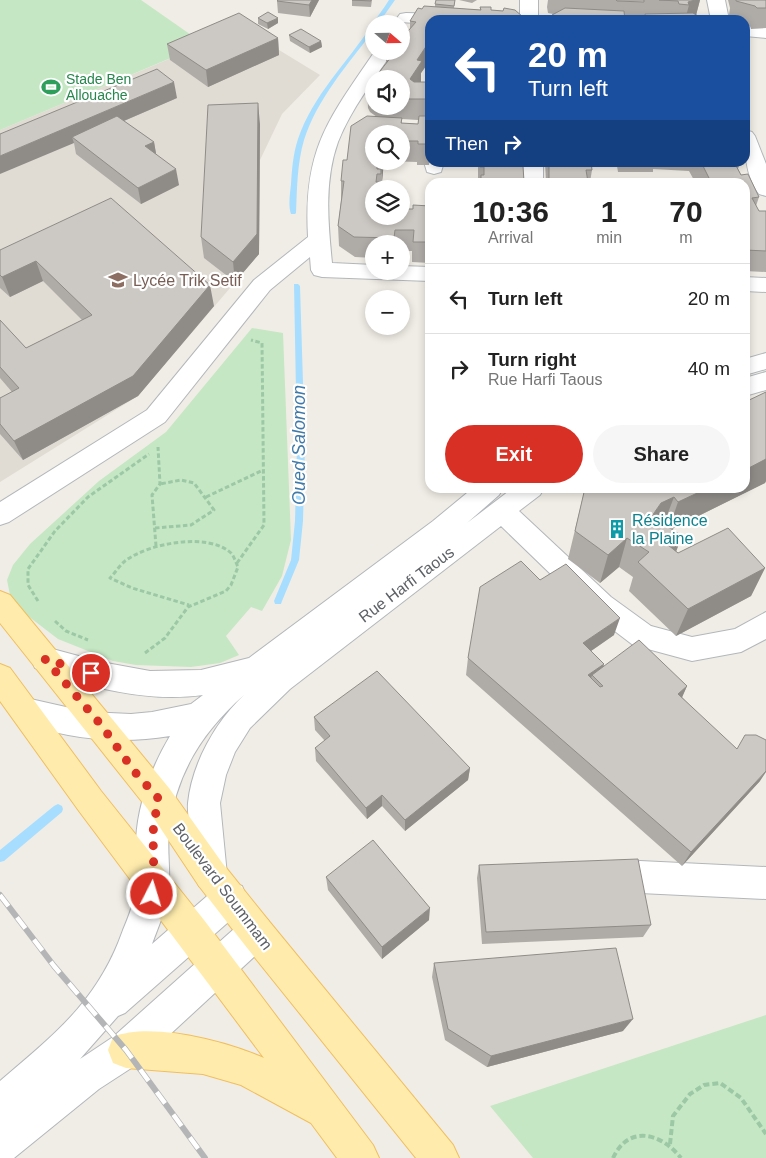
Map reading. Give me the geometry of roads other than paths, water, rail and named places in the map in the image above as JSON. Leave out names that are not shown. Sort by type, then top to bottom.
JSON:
[{"type":"main road","name":"Boulevard Soummam","points":[[0,603],[102,726],[134,771],[158,798],[256,932],[440,1158]]},
{"type":"main road","points":[[0,677],[90,801],[192,932],[360,1158]]},
{"type":"main road","points":[[126,1050],[170,1050],[197,1054],[238,1064],[319,1103]]},
{"type":"street","points":[[407,15],[416,0]]},
{"type":"street","points":[[529,0],[529,15]]},
{"type":"street","points":[[716,0],[719,15]]},
{"type":"street","points":[[410,21],[425,21]]},
{"type":"street","points":[[750,31],[766,33]]},
{"type":"street","points":[[322,270],[319,239],[319,178],[324,154],[344,130],[379,60]]},
{"type":"street","points":[[750,150],[766,190]]},
{"type":"street","points":[[0,515],[156,416],[262,285],[319,239]]},
{"type":"street","points":[[262,285],[285,277],[322,270],[425,274]]},
{"type":"street","points":[[750,284],[766,285]]},
{"type":"street","points":[[750,366],[766,361]]},
{"type":"street","points":[[750,386],[766,382]]},
{"type":"street","name":"Rue Harfi Taous","points":[[96,1017],[118,982],[143,923],[154,884],[153,832],[158,798],[172,760],[192,726],[221,695],[269,674],[496,499],[515,493]]},
{"type":"street","points":[[496,499],[601,605],[643,636],[692,649],[741,640],[766,624]]},
{"type":"street","name":"Rue Harfi Taous","points":[[45,659],[102,676],[159,686],[269,674]]},
{"type":"street","name":"Rue Harfi Taous","points":[[221,886],[204,804],[210,775],[222,744],[269,674]]},
{"type":"street","name":"Rue Harfi Taous","points":[[26,711],[62,722],[133,727],[195,717],[205,711]]},
{"type":"street","points":[[640,877],[766,883]]},
{"type":"street","points":[[0,1105],[192,932],[221,886]]},
{"type":"street","points":[[0,1145],[86,1076],[126,1050],[256,932]]},
{"type":"waterway","name":"Oued Salomon","points":[[381,15],[392,0]]},
{"type":"waterway","name":"Oued Salomon","points":[[293,213],[297,158],[307,125],[323,95],[365,38]]},
{"type":"waterway","name":"Oued Salomon","points":[[278,601],[295,560],[299,521],[301,447],[296,286]]},
{"type":"waterway","name":"Oued Salomon","points":[[0,857],[58,809]]},
{"type":"railway","points":[[0,895],[54,966],[126,1050],[205,1158]]},
{"type":"place","name":"Stade Ben Allouache","points":[[51,87]]},
{"type":"place","name":"Lycée Trik Setif","points":[[118,280]]},
{"type":"place","name":"Résidence la Plaine","points":[[617,529]]}]
